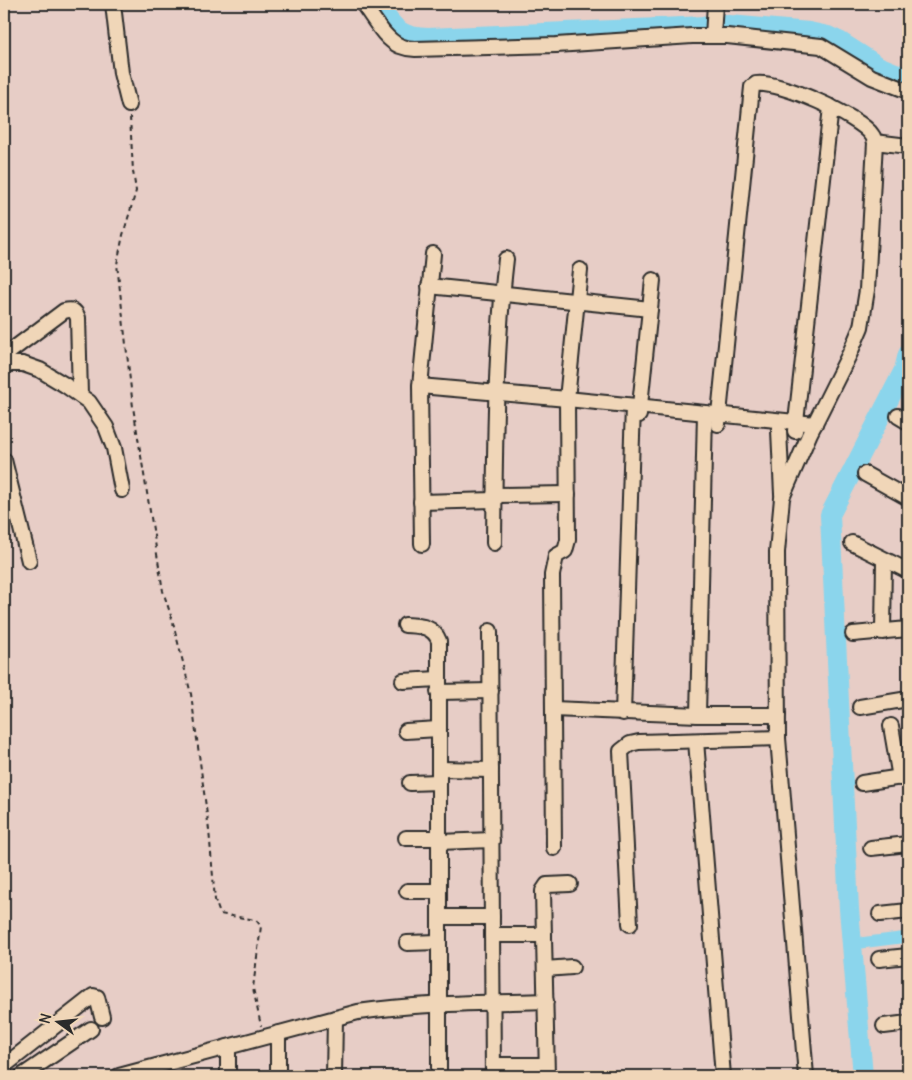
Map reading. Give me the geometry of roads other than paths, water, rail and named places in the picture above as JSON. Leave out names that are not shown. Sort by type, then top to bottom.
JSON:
[{"type":"street","points":[[113,4],[122,73],[129,105]]},
{"type":"street","points":[[363,4],[389,39],[398,46],[415,49],[556,45],[713,36],[744,37],[821,46],[872,77],[908,91]]},
{"type":"street","points":[[713,36],[715,4]]},
{"type":"street","points":[[698,715],[712,419],[752,87],[756,84],[770,83],[831,107],[865,128],[872,135],[875,142],[867,290],[861,327],[782,498]]},
{"type":"street","points":[[795,427],[831,107]]},
{"type":"street","points":[[875,142],[908,146]]},
{"type":"street","points":[[422,544],[420,391],[433,254]]},
{"type":"street","points":[[494,544],[495,398],[506,259]]},
{"type":"street","points":[[554,848],[552,575],[556,556],[565,551],[567,547],[567,404],[580,270]]},
{"type":"street","points":[[623,713],[636,411],[653,280]]},
{"type":"street","points":[[430,286],[650,309]]},
{"type":"street","points":[[4,356],[64,311],[70,309],[74,311],[78,318],[80,395]]},
{"type":"street","points":[[4,364],[23,364],[40,370],[89,402],[106,427],[114,448],[122,490]]},
{"type":"street","points":[[420,391],[813,428]]},
{"type":"street","points":[[712,419],[779,430],[795,427]]},
{"type":"street","points":[[779,430],[782,498],[777,552],[778,738],[806,1076]]},
{"type":"street","points":[[4,460],[29,561]]},
{"type":"street","points":[[865,474],[908,498]]},
{"type":"street","points":[[422,502],[568,494]]},
{"type":"street","points":[[852,542],[908,571]]},
{"type":"street","points":[[883,632],[884,560]]},
{"type":"street","points":[[405,625],[426,627],[433,630],[439,641],[439,1076]]},
{"type":"street","points":[[854,634],[908,630]]},
{"type":"street","points":[[490,631],[493,1071],[546,1070],[543,891],[547,886],[570,884]]},
{"type":"street","points":[[404,681],[491,691]]},
{"type":"street","points":[[860,707],[908,699]]},
{"type":"street","points":[[553,709],[623,713],[778,715]]},
{"type":"street","points":[[862,783],[904,777],[891,726]]},
{"type":"street","points":[[406,731],[438,729]]},
{"type":"street","points":[[630,924],[621,751],[630,744],[639,742],[778,738]]},
{"type":"street","points":[[696,741],[724,1076]]},
{"type":"street","points":[[410,783],[439,775],[491,770]]},
{"type":"street","points":[[406,838],[492,840]]},
{"type":"street","points":[[871,848],[908,844]]},
{"type":"street","points":[[408,891],[439,891]]},
{"type":"street","points":[[880,914],[908,911]]},
{"type":"street","points":[[439,917],[492,917]]},
{"type":"street","points":[[492,935],[544,935]]},
{"type":"street","points":[[407,943],[439,942]]},
{"type":"street","points":[[879,959],[908,956]]},
{"type":"street","points":[[545,969],[572,967]]},
{"type":"street","points":[[4,1066],[93,996],[97,998],[102,1017]]},
{"type":"street","points":[[120,1076],[171,1069],[228,1047],[358,1012],[395,1006],[440,1003],[546,1001]]},
{"type":"street","points":[[334,1076],[335,1018]]},
{"type":"street","points":[[884,1026],[908,1023]]},
{"type":"street","points":[[22,1076],[90,1029]]},
{"type":"street","points":[[278,1033],[278,1076]]},
{"type":"street","points":[[228,1047],[228,1076]]},
{"type":"waterway","points":[[377,4],[397,29],[409,36],[428,38],[729,25],[809,32],[828,36],[839,41],[878,66],[908,78]]},
{"type":"waterway","points":[[863,1076],[849,909],[830,515],[904,370],[908,354]]},
{"type":"waterway","points":[[852,944],[908,937]]}]
